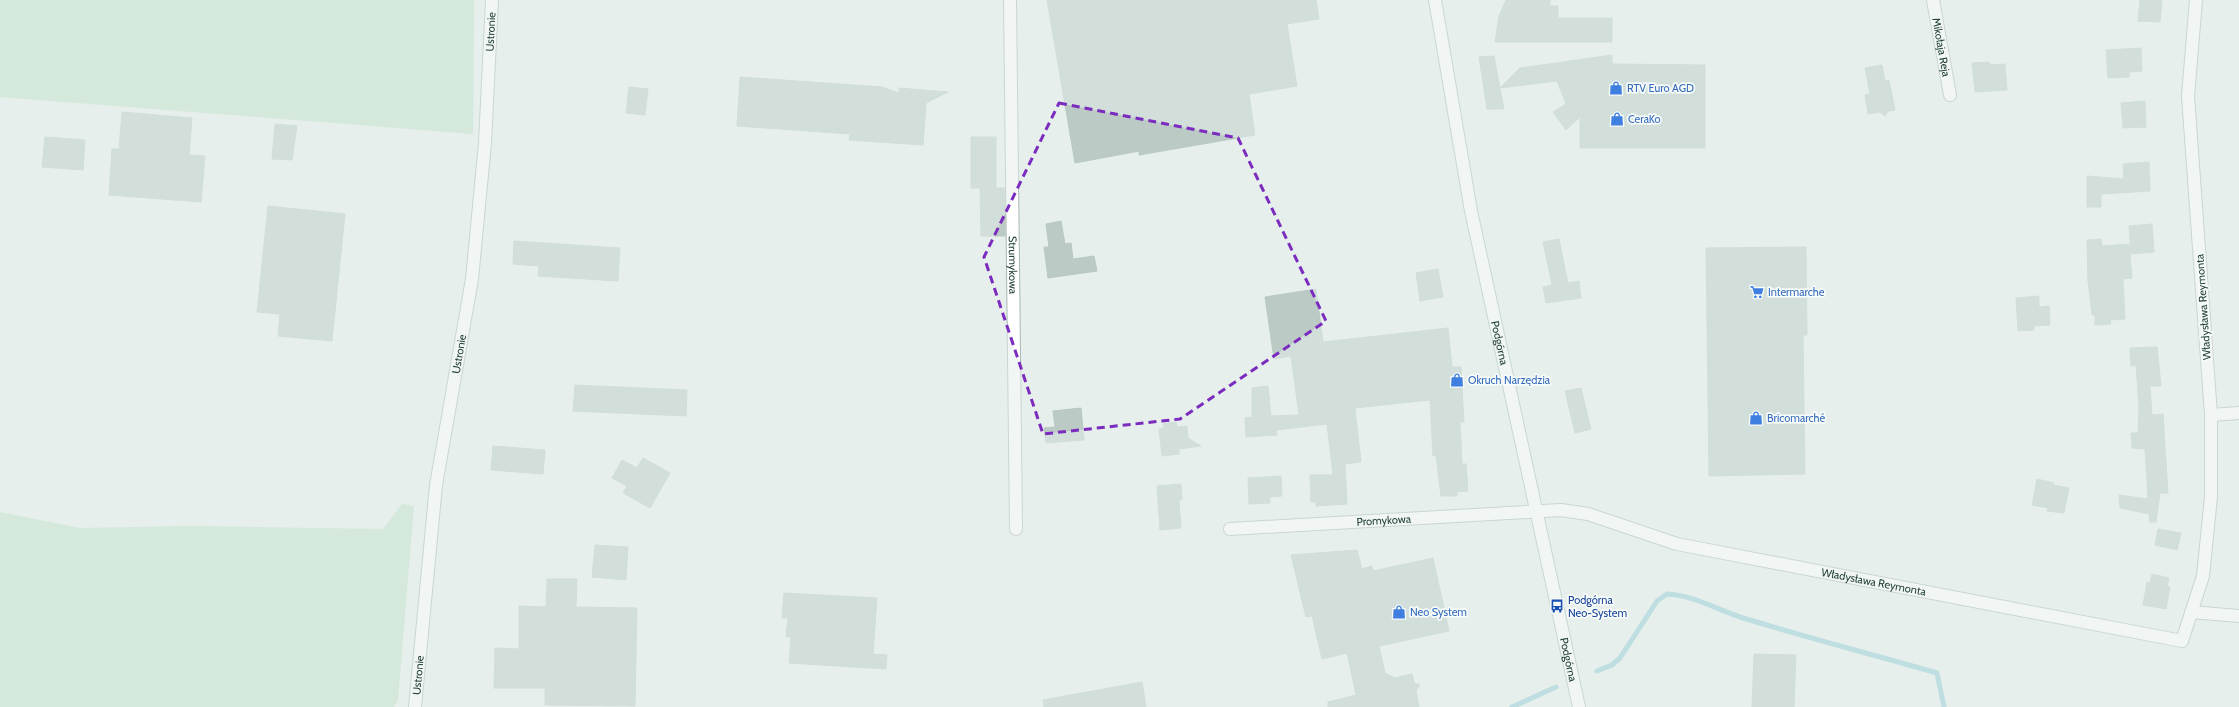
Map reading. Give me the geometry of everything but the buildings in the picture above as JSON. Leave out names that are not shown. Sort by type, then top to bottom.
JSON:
[{"type":"street","name":"Ustronie","points":[[415,707],[436,485],[472,279],[485,143],[492,0]]},
{"type":"street","name":"Strumykowa","points":[[1010,0],[1016,529]]},
{"type":"street","name":"Podgórna","points":[[1436,0],[1471,211],[1538,512],[1579,707]]},
{"type":"street","name":"Mikołaja Reja","points":[[1933,0],[1950,95]]},
{"type":"street","name":"Władysława Reymonta","points":[[1538,512],[1561,510],[1588,514],[1677,544],[2182,641],[2203,576],[2211,497],[2211,415],[2188,96],[2196,0]]},
{"type":"street","points":[[2211,415],[2239,413]]},
{"type":"street","name":"Promykowa","points":[[1230,529],[1538,512]]},
{"type":"street","points":[[2191,612],[2239,616]]},
{"type":"highlighted area","points":[[1059,103],[1238,138],[1326,321],[1180,419],[1043,434],[984,257]]},
{"type":"green space","points":[[0,0],[474,0],[473,134],[0,97]]},
{"type":"green space","points":[[402,504],[414,506],[398,700],[394,707],[0,707],[0,512],[80,528],[190,526],[383,529]]},
{"type":"waterway","points":[[1597,671],[1612,665],[1620,658],[1657,601],[1667,594],[1686,597],[1740,617],[1937,673],[1944,707]]},
{"type":"waterway","points":[[1512,707],[1556,687]]},
{"type":"place","name":"RTV Euro AGD","points":[[1616,88]]},
{"type":"place","name":"CeraKo","points":[[1617,119]]},
{"type":"place","name":"Intermarche","points":[[1757,292]]},
{"type":"place","name":"Okruch Narzędzia","points":[[1457,380]]},
{"type":"place","name":"Bricomarché","points":[[1756,418]]},
{"type":"place","name":"Podgórna Neo-System","points":[[1557,606]]},
{"type":"place","name":"Neo System","points":[[1399,612]]}]
